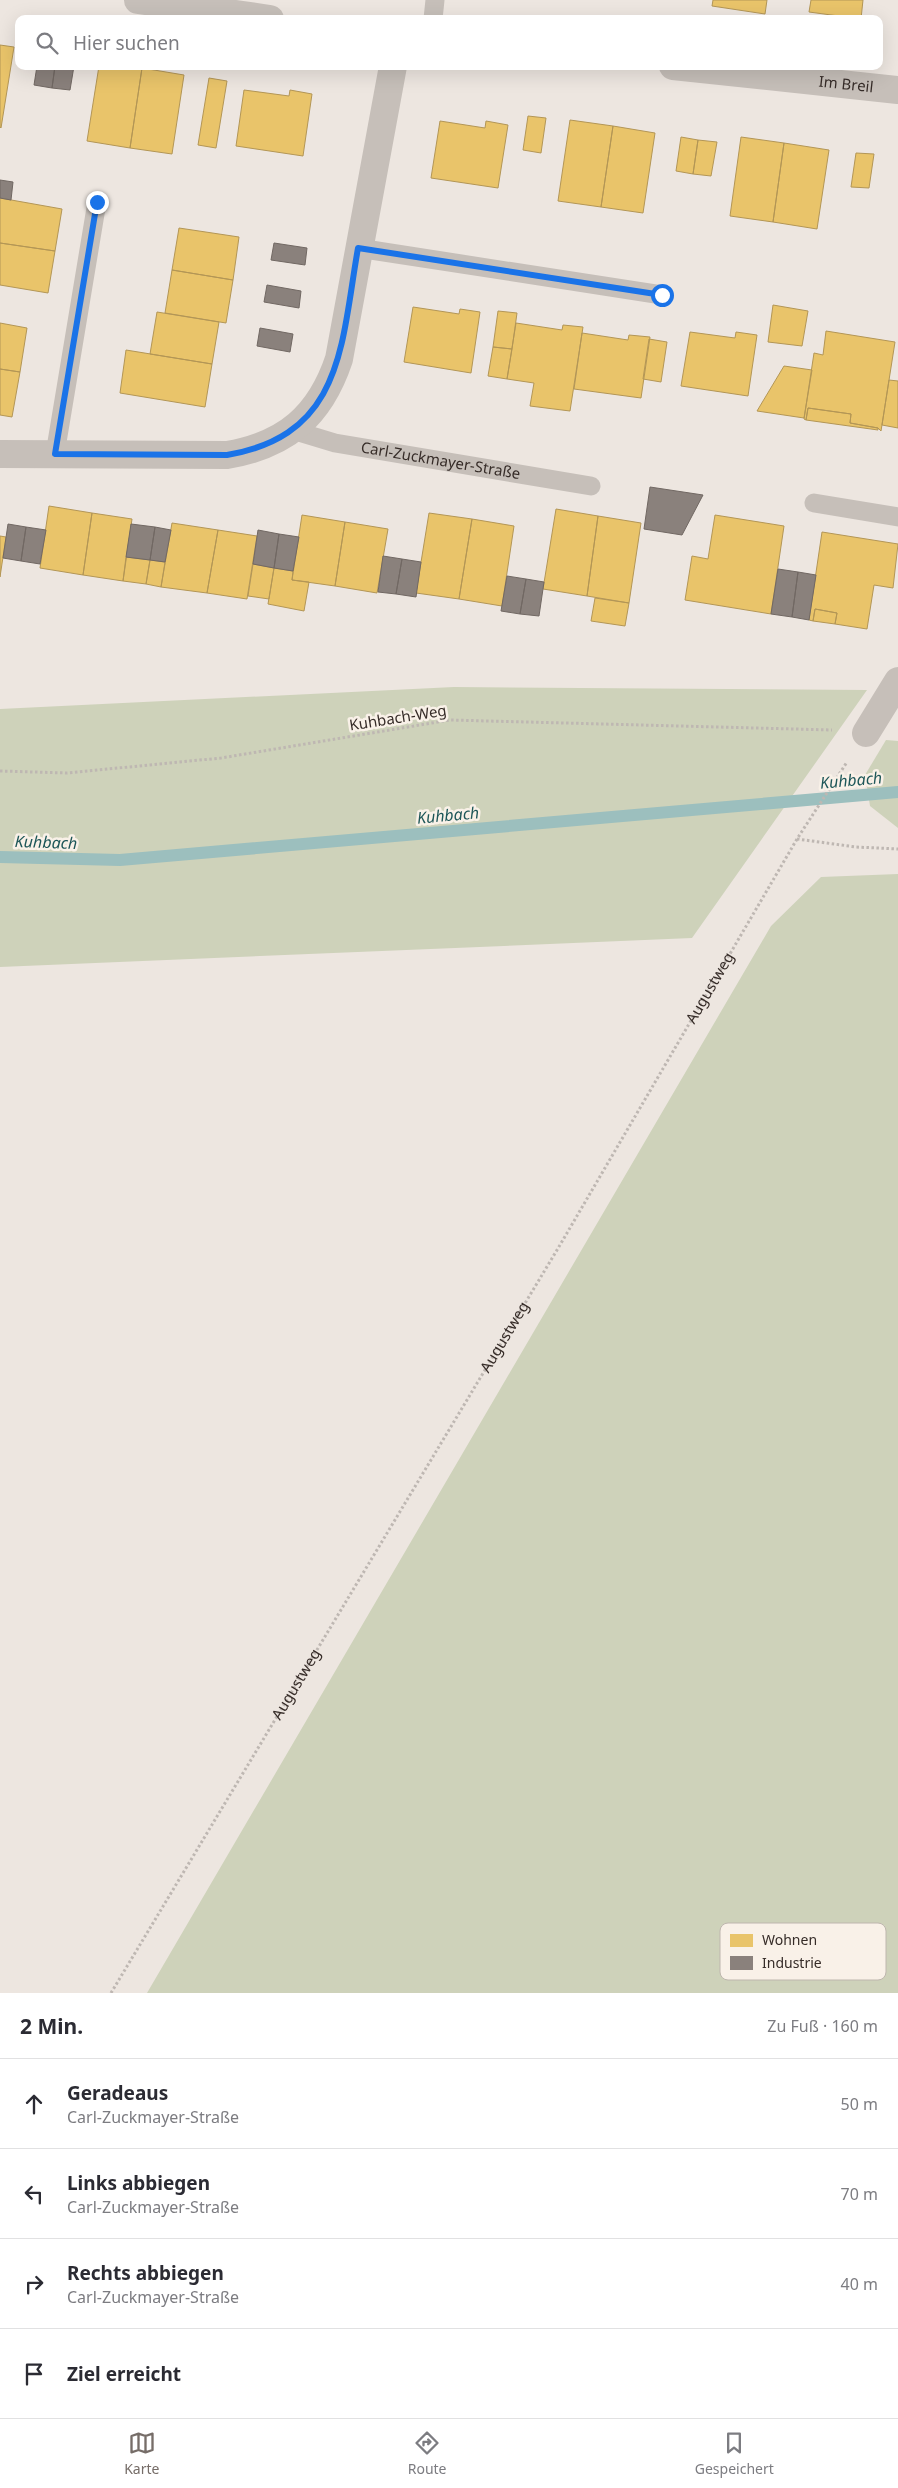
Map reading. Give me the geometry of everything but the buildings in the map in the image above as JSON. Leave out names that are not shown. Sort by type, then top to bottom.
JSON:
[{"type":"street","points":[[138,0],[242,15]]},
{"type":"street","points":[[0,454],[227,455],[250,451],[292,430],[322,398],[332,379],[339,359],[392,70]]},
{"type":"street","name":"Im Breil","points":[[710,70],[898,90]]},
{"type":"street","points":[[866,733],[898,680]]},
{"type":"lane","points":[[433,15],[434,0]]},
{"type":"lane","points":[[55,454],[97,202]]},
{"type":"lane","points":[[358,248],[662,295]]},
{"type":"lane","name":"Carl-Zuckmayer-Straße","points":[[292,430],[334,443],[591,486]]},
{"type":"lane","points":[[814,504],[898,518]]},
{"type":"path","name":"Kuhbach-Weg","points":[[0,771],[67,773],[221,758],[450,720],[803,730]]},
{"type":"path","name":"Augustweg","points":[[111,1993],[560,1245],[797,839],[866,733]]},
{"type":"path","points":[[797,839],[856,847],[898,849]]},
{"type":"green space","points":[[454,687],[867,690],[692,938],[0,967],[0,709]]},
{"type":"green space","points":[[886,740],[898,741],[898,828],[870,806],[865,775]]},
{"type":"green space","points":[[898,874],[898,1993],[147,1993],[771,926],[821,877]]},
{"type":"waterway","name":"Kuhbach","points":[[0,857],[120,860],[898,792]]},
{"type":"route","points":[[97,202],[55,454],[227,455],[250,451],[272,442],[292,430],[322,398],[332,379],[339,359],[358,248],[662,295]]}]
